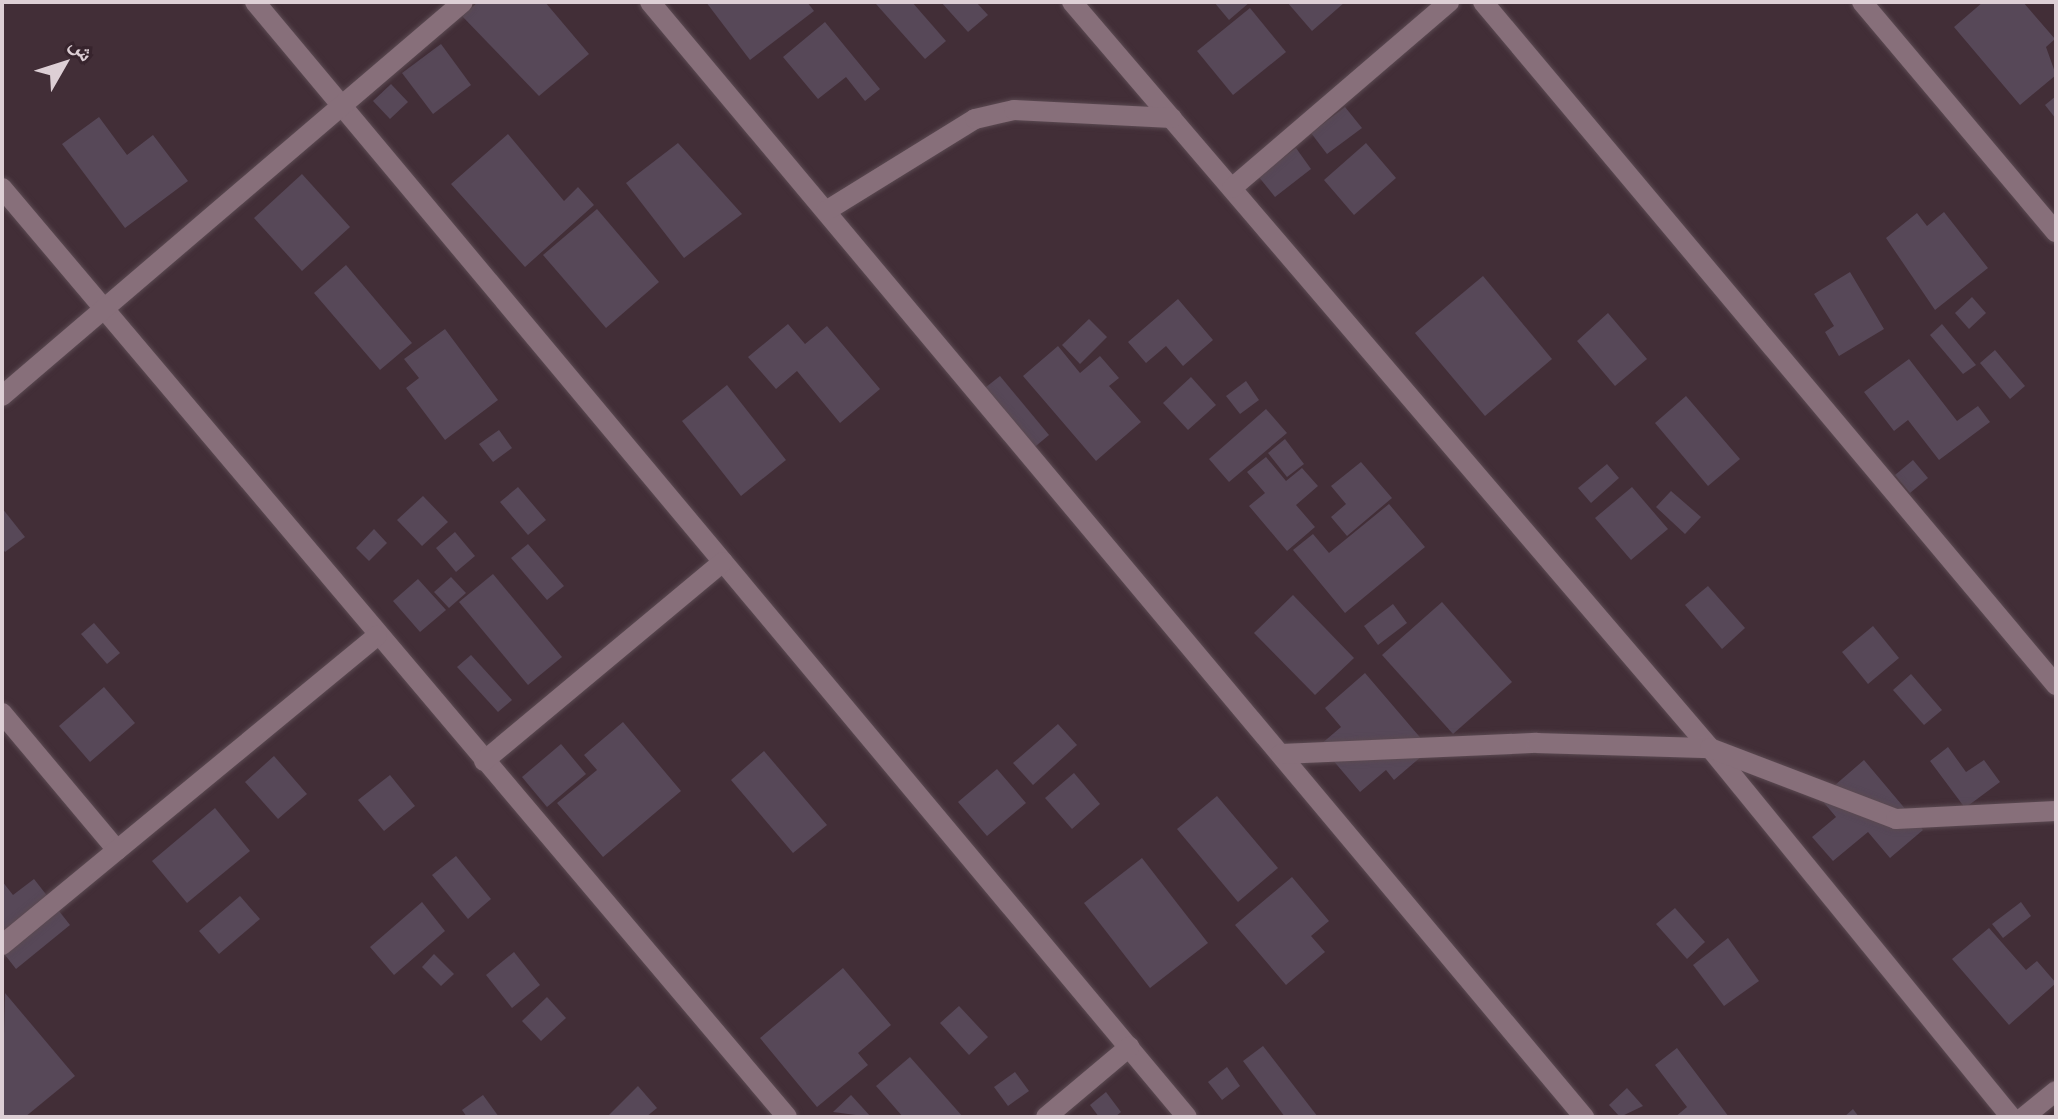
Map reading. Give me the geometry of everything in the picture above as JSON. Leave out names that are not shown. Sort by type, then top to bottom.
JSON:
[{"type":"street","points":[[255,2],[1187,1117]]},
{"type":"street","points":[[2,396],[463,2]]},
{"type":"street","points":[[650,2],[1584,1117]]},
{"type":"street","points":[[1072,2],[1710,748],[2011,1117]]},
{"type":"street","points":[[1232,188],[1449,2]]},
{"type":"street","points":[[1483,2],[2056,685]]},
{"type":"street","points":[[1862,2],[2056,232]]},
{"type":"street","points":[[826,211],[975,119],[1014,110],[1172,118]]},
{"type":"street","points":[[2,188],[377,636],[787,1117]]},
{"type":"street","points":[[484,761],[723,562]]},
{"type":"street","points":[[2,945],[377,636]]},
{"type":"street","points":[[2,713],[117,850]]},
{"type":"street","points":[[1281,754],[1537,743],[1710,748],[1896,819],[2056,811]]},
{"type":"street","points":[[1046,1117],[1129,1047]]},
{"type":"street","points":[[2024,1117],[2056,1091]]},
{"type":"building","points":[[478,2],[545,2],[589,54],[539,96],[462,16]]},
{"type":"building","points":[[706,2],[807,2],[814,11],[750,60]]},
{"type":"building","points":[[912,2],[946,41],[925,59],[876,4]]},
{"type":"building","points":[[941,2],[976,2],[988,15],[968,32]]},
{"type":"building","points":[[1214,2],[1250,2],[1229,20]]},
{"type":"building","points":[[1287,2],[1345,2],[1312,31]]},
{"type":"building","points":[[1983,2],[2023,2],[2055,39],[2046,47],[2056,75],[2020,105],[1954,27]]},
{"type":"building","points":[[1250,8],[1286,52],[1233,95],[1197,51]]},
{"type":"building","points":[[825,22],[880,89],[865,101],[846,77],[818,99],[783,57]]},
{"type":"building","points":[[441,44],[471,85],[433,114],[402,73]]},
{"type":"building","points":[[391,84],[408,102],[390,119],[373,101]]},
{"type":"building","points":[[2056,96],[2056,119],[2045,105]]},
{"type":"building","points":[[1345,107],[1362,128],[1327,154],[1311,133]]},
{"type":"building","points":[[99,117],[127,155],[153,135],[188,181],[125,228],[62,144]]},
{"type":"building","points":[[508,134],[564,201],[578,187],[594,205],[525,267],[451,184]]},
{"type":"building","points":[[678,143],[742,214],[684,258],[626,183]]},
{"type":"building","points":[[1366,143],[1396,178],[1354,215],[1324,180]]},
{"type":"building","points":[[1296,148],[1311,169],[1275,197],[1258,176]]},
{"type":"building","points":[[302,174],[350,227],[302,271],[254,218]]},
{"type":"building","points":[[597,209],[659,282],[606,328],[543,255]]},
{"type":"building","points":[[1944,212],[1988,268],[1935,310],[1886,238],[1917,213],[1927,226]]},
{"type":"building","points":[[346,265],[412,343],[380,370],[314,293]]},
{"type":"building","points":[[1850,272],[1884,329],[1839,356],[1825,332],[1834,326],[1814,294]]},
{"type":"building","points":[[1483,276],[1552,359],[1485,416],[1415,333]]},
{"type":"building","points":[[1972,297],[1986,313],[1969,329],[1955,313]]},
{"type":"building","points":[[1178,299],[1213,340],[1183,366],[1166,346],[1146,363],[1128,342]]},
{"type":"building","points":[[1608,313],[1647,359],[1615,386],[1577,341]]},
{"type":"building","points":[[1089,319],[1107,337],[1080,364],[1062,345]]},
{"type":"building","points":[[788,324],[805,344],[827,326],[880,389],[840,423],[797,371],[776,389],[748,357]]},
{"type":"building","points":[[1942,324],[1976,365],[1963,374],[1930,335]]},
{"type":"building","points":[[445,329],[498,400],[445,440],[406,388],[419,378],[404,359]]},
{"type":"building","points":[[1058,346],[1080,373],[1100,356],[1119,378],[1109,386],[1141,422],[1096,461],[1023,376]]},
{"type":"building","points":[[1995,350],[2025,386],[2010,399],[1980,363]]},
{"type":"building","points":[[1909,359],[1957,421],[1978,406],[1990,422],[1939,460],[1908,420],[1894,431],[1864,392]]},
{"type":"building","points":[[1000,376],[1049,435],[1030,451],[981,391]]},
{"type":"building","points":[[1191,377],[1216,405],[1188,430],[1163,403]]},
{"type":"building","points":[[1246,381],[1259,400],[1240,414],[1226,396]]},
{"type":"building","points":[[727,385],[786,460],[741,496],[682,421]]},
{"type":"building","points":[[1686,396],[1740,459],[1708,486],[1655,423]]},
{"type":"building","points":[[1266,409],[1287,433],[1229,482],[1209,459]]},
{"type":"building","points":[[499,430],[512,448],[493,462],[479,444]]},
{"type":"building","points":[[1285,439],[1304,464],[1287,477],[1268,453]]},
{"type":"building","points":[[1266,457],[1286,481],[1302,468],[1318,486],[1296,505],[1315,527],[1287,551],[1249,506],[1265,493],[1247,472]]},
{"type":"building","points":[[1913,460],[1928,478],[1910,493],[1895,475]]},
{"type":"building","points":[[1361,462],[1392,498],[1347,536],[1331,517],[1346,504],[1331,486]]},
{"type":"building","points":[[1607,464],[1619,478],[1591,503],[1578,488]]},
{"type":"building","points":[[518,487],[546,520],[528,535],[500,502]]},
{"type":"building","points":[[1632,487],[1668,529],[1631,560],[1595,518]]},
{"type":"building","points":[[1671,491],[1701,517],[1685,534],[1656,507]]},
{"type":"building","points":[[423,496],[448,522],[422,546],[397,520]]},
{"type":"building","points":[[1389,504],[1425,547],[1345,613],[1293,550],[1313,534],[1329,553]]},
{"type":"building","points":[[2,508],[25,537],[5,552],[2,548]]},
{"type":"building","points":[[374,529],[387,543],[369,561],[356,548]]},
{"type":"building","points":[[455,532],[475,556],[456,572],[436,548]]},
{"type":"building","points":[[528,544],[564,586],[547,600],[511,558]]},
{"type":"building","points":[[493,574],[562,657],[528,685],[459,602]]},
{"type":"building","points":[[451,577],[466,593],[449,608],[434,592]]},
{"type":"building","points":[[418,579],[446,610],[420,632],[393,601]]},
{"type":"building","points":[[1708,586],[1745,628],[1722,649],[1685,605]]},
{"type":"building","points":[[1293,595],[1354,658],[1315,695],[1254,633]]},
{"type":"building","points":[[1442,602],[1512,682],[1453,734],[1382,655]]},
{"type":"building","points":[[1393,604],[1407,623],[1378,645],[1364,626]]},
{"type":"building","points":[[94,623],[120,653],[107,664],[81,634]]},
{"type":"building","points":[[1873,626],[1899,658],[1868,684],[1842,652]]},
{"type":"building","points":[[471,655],[512,700],[498,712],[457,667]]},
{"type":"building","points":[[1365,673],[1430,749],[1394,780],[1386,770],[1360,792],[1320,745],[1341,727],[1325,708]]},
{"type":"building","points":[[1911,674],[1942,710],[1924,725],[1893,690]]},
{"type":"building","points":[[104,687],[135,723],[90,762],[59,726]]},
{"type":"building","points":[[623,722],[681,791],[603,857],[557,803],[597,770],[584,755]]},
{"type":"building","points":[[1058,724],[1077,745],[1033,785],[1013,763]]},
{"type":"building","points":[[561,744],[586,774],[547,807],[522,777]]},
{"type":"building","points":[[1948,747],[1966,772],[1984,760],[2000,782],[1965,808],[1930,761]]},
{"type":"building","points":[[764,751],[827,825],[793,853],[731,780]]},
{"type":"building","points":[[274,756],[307,794],[278,819],[245,782]]},
{"type":"building","points":[[1864,760],[1923,830],[1890,858],[1868,832],[1833,861],[1812,837],[1836,817],[1820,798]]},
{"type":"building","points":[[997,769],[1026,803],[987,836],[958,802]]},
{"type":"building","points":[[1074,773],[1100,804],[1072,829],[1045,798]]},
{"type":"building","points":[[390,775],[415,806],[384,831],[358,800]]},
{"type":"building","points":[[1217,796],[1278,868],[1238,902],[1177,829]]},
{"type":"building","points":[[215,808],[250,851],[187,903],[152,861]]},
{"type":"building","points":[[456,856],[491,899],[468,919],[432,875]]},
{"type":"building","points":[[1142,858],[1208,943],[1150,988],[1084,903]]},
{"type":"building","points":[[1292,877],[1329,921],[1311,936],[1325,952],[1286,985],[1235,925]]},
{"type":"building","points":[[34,879],[70,925],[16,969],[2,951],[2,881],[13,895]]},
{"type":"building","points":[[240,896],[260,919],[219,954],[199,931]]},
{"type":"building","points":[[422,902],[445,931],[394,975],[370,947]]},
{"type":"building","points":[[2021,902],[2031,916],[2003,938],[1992,924]]},
{"type":"building","points":[[1675,908],[1705,942],[1687,959],[1656,924]]},
{"type":"building","points":[[1989,928],[2026,970],[2037,961],[2056,983],[2009,1025],[1952,959]]},
{"type":"building","points":[[1728,938],[1759,981],[1724,1006],[1693,965]]},
{"type":"building","points":[[514,952],[540,985],[512,1008],[486,975]]},
{"type":"building","points":[[434,954],[454,974],[441,986],[422,967]]},
{"type":"building","points":[[843,968],[891,1025],[858,1053],[868,1065],[817,1107],[760,1038]]},
{"type":"building","points":[[5,993],[75,1076],[25,1117],[2,1117]]},
{"type":"building","points":[[547,997],[566,1018],[541,1041],[522,1021]]},
{"type":"building","points":[[959,1006],[988,1037],[969,1055],[940,1023]]},
{"type":"building","points":[[1263,1046],[1318,1117],[1285,1117],[1243,1061]]},
{"type":"building","points":[[1677,1048],[1729,1117],[1675,1117],[1687,1107],[1655,1065]]},
{"type":"building","points":[[910,1057],[963,1117],[903,1117],[876,1086]]},
{"type":"building","points":[[1227,1067],[1240,1086],[1222,1100],[1208,1082]]},
{"type":"building","points":[[1015,1072],[1029,1091],[1008,1106],[994,1087]]},
{"type":"building","points":[[638,1086],[657,1108],[646,1117],[607,1117]]},
{"type":"building","points":[[1627,1088],[1643,1106],[1620,1117],[1609,1105]]},
{"type":"building","points":[[1106,1092],[1121,1112],[1115,1117],[1099,1117],[1090,1105]]},
{"type":"building","points":[[483,1095],[499,1117],[467,1117],[462,1110]]},
{"type":"building","points":[[851,1095],[871,1117],[833,1112]]},
{"type":"building","points":[[1853,1109],[1859,1117],[1844,1117]]}]
